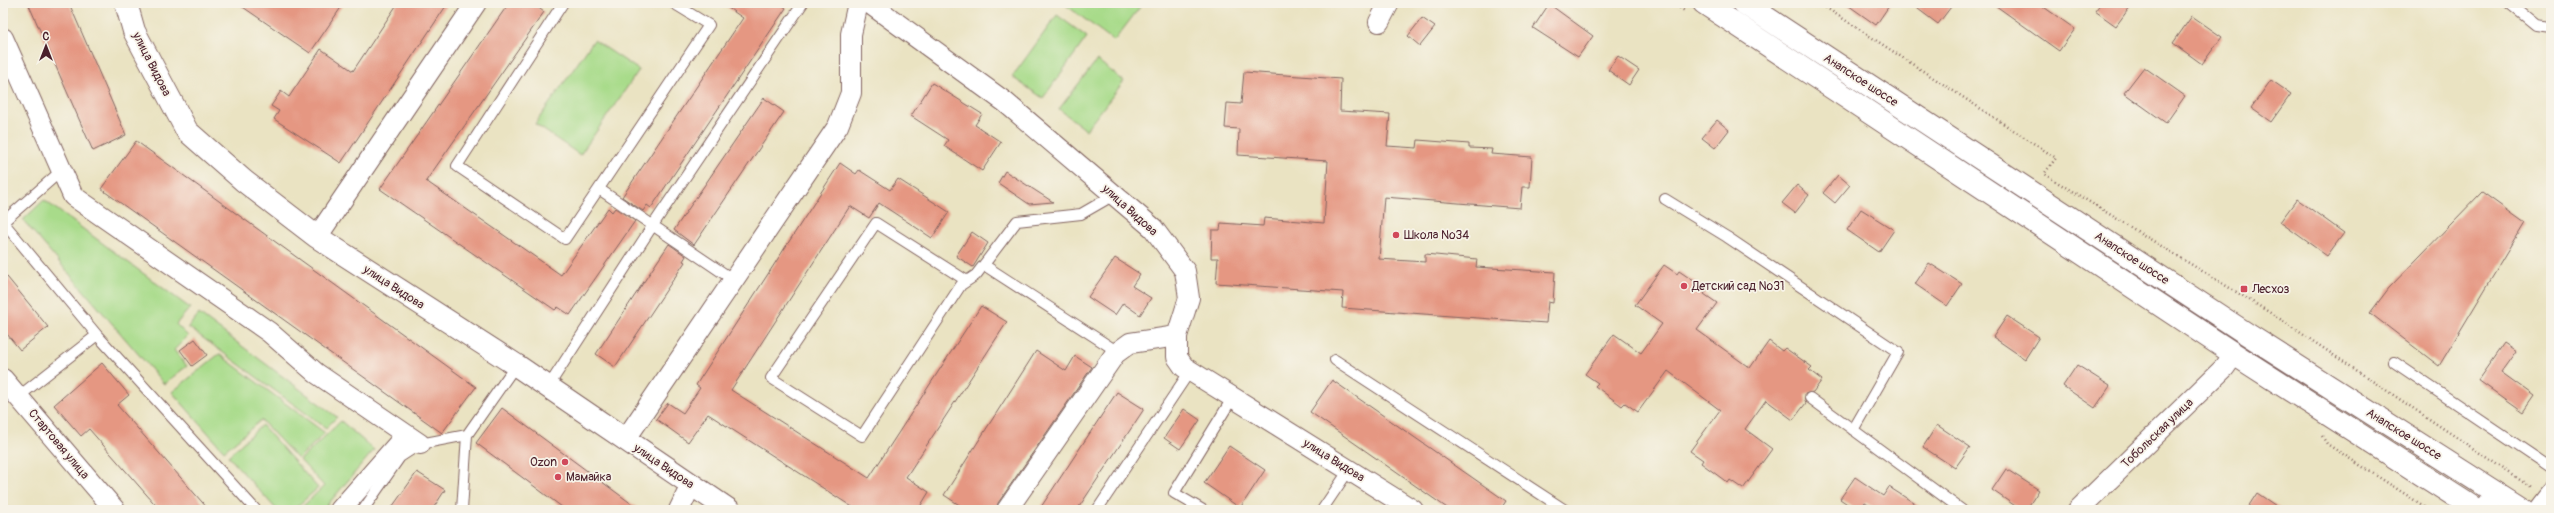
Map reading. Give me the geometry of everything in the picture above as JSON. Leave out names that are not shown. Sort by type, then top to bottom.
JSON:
[{"type":"main road","name":"улица Видова","points":[[126,3],[134,31],[187,131],[244,181],[317,237],[516,365],[729,510]]},
{"type":"main road","name":"Анапское шоссе","points":[[1704,3],[2234,354],[2477,510]]},
{"type":"main road","name":"Анапское шоссе","points":[[1744,3],[2240,330],[2490,501],[2523,510]]},
{"type":"street","points":[[317,237],[476,3]]},
{"type":"street","points":[[625,440],[732,279],[838,126],[851,93],[851,34],[858,3]]},
{"type":"street","name":"улица Видова","points":[[868,3],[1005,102],[1153,228],[1185,271],[1189,298],[1177,336],[1177,357],[1184,367],[1413,510]]},
{"type":"street","points":[[1379,22],[1389,3]]},
{"type":"street","points":[[3,38],[10,75],[73,196],[269,332],[316,373],[412,440],[340,510]]},
{"type":"street","points":[[1007,510],[1118,352],[1130,343],[1177,336]]},
{"type":"street","name":"Тобольская улица","points":[[2078,510],[2225,367],[2234,354]]},
{"type":"street","name":"Стартовая улица","points":[[3,379],[115,510]]},
{"type":"street","points":[[679,510],[691,485]]},
{"type":"lane","points":[[563,3],[457,166],[565,239],[709,25],[673,3]]},
{"type":"lane","points":[[548,387],[653,225],[803,3]]},
{"type":"lane","points":[[2509,3],[2536,25],[2551,27]]},
{"type":"lane","points":[[61,171],[3,222],[97,335],[256,510]]},
{"type":"lane","points":[[599,189],[732,279]]},
{"type":"lane","points":[[967,281],[876,223],[771,378],[862,436],[961,285],[967,281],[976,275],[1017,221],[1081,214],[1114,195]]},
{"type":"lane","points":[[1665,199],[1898,352],[1853,430]]},
{"type":"lane","points":[[984,265],[1118,352]]},
{"type":"lane","points":[[18,396],[97,335]]},
{"type":"lane","points":[[1335,360],[1565,510]]},
{"type":"lane","points":[[2394,362],[2551,468]]},
{"type":"lane","points":[[462,510],[467,435],[516,365]]},
{"type":"lane","points":[[1097,510],[1190,370]]},
{"type":"lane","points":[[1203,510],[1174,492],[1233,397]]},
{"type":"lane","points":[[1810,398],[1962,510]]},
{"type":"lane","points":[[363,510],[412,440],[467,435]]},
{"type":"lane","points":[[1322,510],[1349,470]]},
{"type":"path","points":[[1819,3],[2056,158],[2044,174],[2277,317],[2546,500]]},
{"type":"green space","points":[[1063,3],[1143,3],[1114,41]]},
{"type":"green space","points":[[1057,15],[1087,37],[1043,98],[1012,77]]},
{"type":"green space","points":[[594,40],[639,70],[580,155],[535,124]]},
{"type":"green space","points":[[1097,60],[1124,81],[1086,130],[1059,109]]},
{"type":"green space","points":[[44,200],[190,308],[176,324],[188,336],[174,350],[187,366],[164,384],[23,220]]},
{"type":"green space","points":[[199,314],[337,417],[326,428],[188,327]]},
{"type":"green space","points":[[219,354],[325,433],[298,459],[261,420],[224,451],[172,392]]},
{"type":"green space","points":[[341,421],[374,450],[323,510],[299,510],[324,486],[300,460]]},
{"type":"green space","points":[[262,425],[318,488],[293,510],[277,510],[228,456]]},
{"type":"building","points":[[28,3],[69,3],[126,135],[93,151]]},
{"type":"building","points":[[237,3],[344,3],[310,53]]},
{"type":"building","points":[[398,3],[448,3],[341,163],[274,119],[279,111],[271,106],[281,91],[289,97],[321,49],[353,71]]},
{"type":"building","points":[[509,3],[532,3],[544,12],[426,181],[561,275],[608,208],[612,212],[615,208],[635,221],[570,315],[558,307],[555,310],[380,189]]},
{"type":"building","points":[[721,3],[779,3],[786,8],[651,208],[647,205],[643,211],[622,197],[743,18]]},
{"type":"building","points":[[1845,3],[1891,3],[1876,25]]},
{"type":"building","points":[[1910,3],[1954,3],[1938,24]]},
{"type":"building","points":[[1992,3],[2038,3],[2075,29],[2059,51]]},
{"type":"building","points":[[2101,3],[2133,3],[2116,26],[2095,11]]},
{"type":"building","points":[[1549,4],[1593,36],[1578,57],[1533,28]]},
{"type":"building","points":[[2192,16],[2222,37],[2202,64],[2173,43]]},
{"type":"building","points":[[1422,18],[1435,27],[1420,46],[1408,36]]},
{"type":"building","points":[[1618,56],[1639,70],[1629,85],[1608,70]]},
{"type":"building","points":[[2144,67],[2185,96],[2166,123],[2124,93]]},
{"type":"building","points":[[1244,72],[1341,79],[1340,111],[1390,114],[1387,146],[1417,148],[1418,140],[1469,144],[1469,148],[1492,149],[1491,154],[1532,157],[1530,187],[1522,187],[1520,208],[1384,197],[1379,259],[1425,262],[1425,254],[1477,259],[1476,267],[1555,272],[1553,303],[1548,302],[1546,323],[1342,308],[1343,292],[1216,283],[1218,258],[1211,258],[1212,230],[1220,230],[1221,223],[1263,226],[1264,218],[1324,223],[1328,161],[1238,155],[1239,129],[1225,128],[1227,103],[1241,104]]},
{"type":"building","points":[[2271,80],[2291,94],[2271,122],[2251,108]]},
{"type":"building","points":[[932,83],[982,114],[975,125],[1001,142],[982,171],[944,146],[948,140],[911,116]]},
{"type":"building","points":[[764,98],[784,112],[694,245],[674,230]]},
{"type":"building","points":[[1717,120],[1729,130],[1715,148],[1702,138]]},
{"type":"building","points":[[136,141],[476,387],[442,433],[101,189]]},
{"type":"building","points":[[840,163],[856,174],[859,170],[890,190],[898,179],[949,212],[932,238],[879,203],[869,218],[850,206],[731,390],[869,478],[981,306],[1007,322],[906,477],[929,492],[918,510],[857,510],[708,414],[688,442],[656,419],[668,403],[683,413],[700,388],[696,385]]},
{"type":"building","points":[[1005,171],[1053,202],[1029,204],[998,183]]},
{"type":"building","points":[[1838,175],[1850,185],[1835,203],[1823,193]]},
{"type":"building","points":[[1797,185],[1809,195],[1795,213],[1782,203]]},
{"type":"building","points":[[2482,192],[2525,223],[2439,366],[2370,313],[2389,288]]},
{"type":"building","points":[[2297,199],[2344,233],[2327,256],[2280,222]]},
{"type":"building","points":[[1861,209],[1894,230],[1879,252],[1847,230]]},
{"type":"building","points":[[972,232],[988,243],[973,267],[956,256]]},
{"type":"building","points":[[669,244],[686,256],[683,261],[685,262],[615,367],[596,354]]},
{"type":"building","points":[[1115,258],[1140,274],[1132,286],[1151,298],[1140,315],[1123,303],[1115,315],[1088,297]]},
{"type":"building","points":[[1929,263],[1962,284],[1947,306],[1915,284]]},
{"type":"building","points":[[1664,265],[1677,274],[1679,271],[1707,290],[1704,294],[1717,303],[1697,330],[1750,368],[1769,341],[1782,351],[1785,348],[1812,367],[1809,370],[1822,380],[1813,392],[1805,394],[1806,403],[1793,420],[1766,400],[1745,429],[1772,449],[1743,489],[1730,480],[1728,483],[1701,463],[1703,460],[1690,451],[1720,410],[1668,371],[1638,412],[1625,403],[1622,406],[1595,386],[1598,383],[1585,374],[1614,334],[1641,353],[1662,324],[1635,305]]},
{"type":"building","points":[[3,272],[48,327],[20,350],[3,329]]},
{"type":"building","points":[[2007,316],[2039,337],[2025,359],[1993,337]]},
{"type":"building","points":[[195,339],[207,355],[192,366],[180,350]]},
{"type":"building","points":[[2504,343],[2516,351],[2501,372],[2534,396],[2523,412],[2478,380]]},
{"type":"building","points":[[1036,351],[1066,371],[1075,356],[1092,367],[998,503],[996,510],[967,510],[944,495]]},
{"type":"building","points":[[102,363],[129,395],[117,405],[209,510],[160,510],[89,429],[81,436],[54,405]]},
{"type":"building","points":[[2077,365],[2110,386],[2095,408],[2063,386]]},
{"type":"building","points":[[1332,380],[1506,501],[1500,510],[1450,510],[1310,412]]},
{"type":"building","points":[[1117,392],[1144,409],[1077,510],[1039,510]]},
{"type":"building","name":"Мамайка","points":[[502,408],[640,510],[566,510],[476,443]]},
{"type":"building","points":[[1184,409],[1200,420],[1180,449],[1164,438]]},
{"type":"building","points":[[1937,425],[1970,447],[1955,468],[1923,447]]},
{"type":"building","points":[[1229,446],[1265,470],[1240,508],[1204,483]]},
{"type":"building","points":[[2006,469],[2039,490],[2026,510],[2021,510],[1992,490]]},
{"type":"building","points":[[417,472],[445,490],[432,510],[390,510]]},
{"type":"building","points":[[1855,477],[1883,496],[1889,487],[1925,510],[1874,510],[1875,508],[1865,502],[1860,510],[1856,510],[1840,499]]},
{"type":"building","points":[[2257,493],[2282,510],[2246,510]]},
{"type":"place","name":"Школа №34","points":[[1396,235]]},
{"type":"place","name":"Детский сад №31","points":[[1684,286]]},
{"type":"place","name":"Лесхоз","points":[[2244,289]]},
{"type":"place","name":"Ozon","points":[[565,462]]},
{"type":"place","name":"Мамайка","points":[[558,477]]}]
